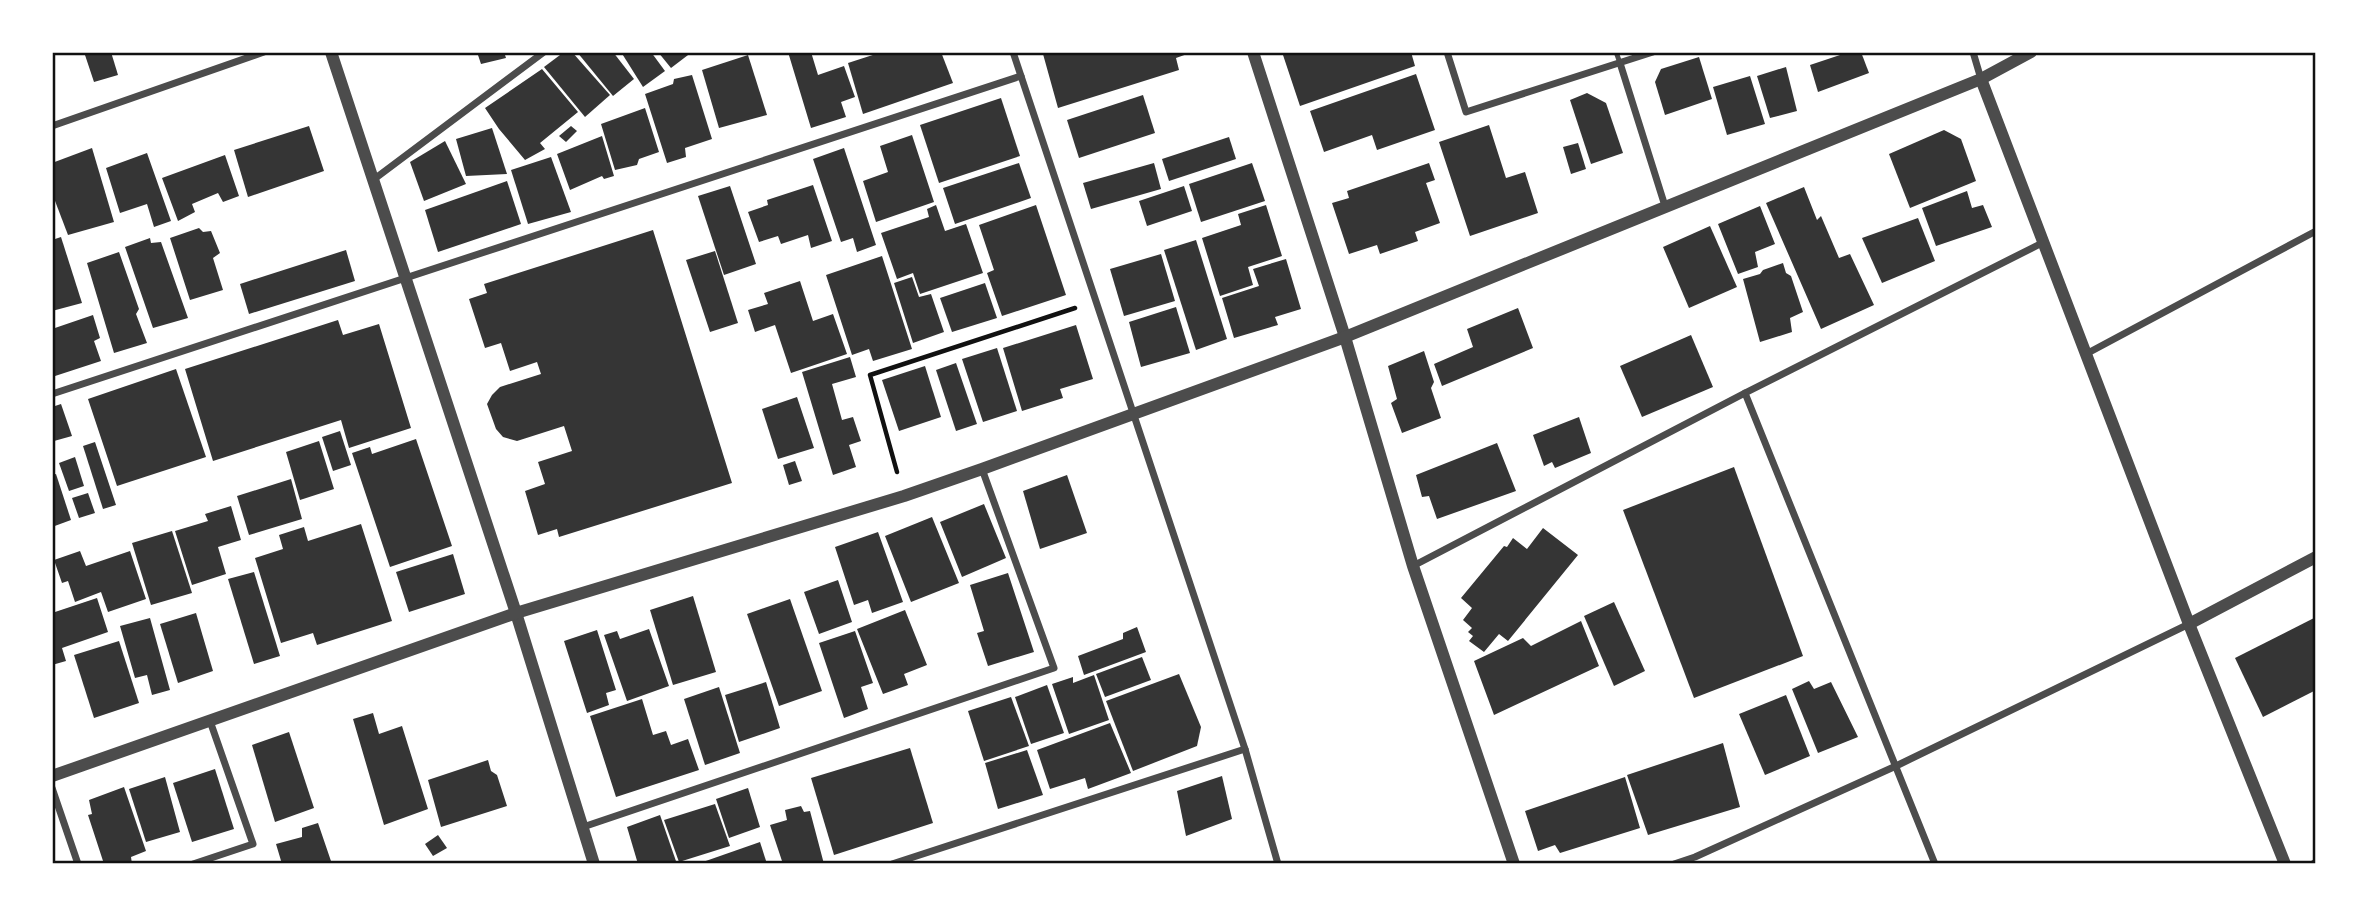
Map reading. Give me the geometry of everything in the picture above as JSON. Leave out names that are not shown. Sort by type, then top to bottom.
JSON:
[{"type":"street","points":[[52,126],[264,52]]},
{"type":"street","points":[[331,52],[516,613],[594,863]]},
{"type":"street","points":[[373,180],[544,52]]},
{"type":"street","points":[[1013,52],[1245,748],[1279,863]]},
{"type":"street","points":[[1253,52],[1345,337],[1413,566],[1514,863]]},
{"type":"street","points":[[1447,52],[1466,112],[1653,52]]},
{"type":"street","points":[[1973,52],[2189,624],[2285,863]]},
{"type":"street","points":[[52,776],[516,613],[904,496],[1345,337],[1981,79],[2031,52]]},
{"type":"street","points":[[1620,63],[1665,206]]},
{"type":"street","points":[[52,394],[1021,76]]},
{"type":"street","points":[[2086,355],[2315,231]]},
{"type":"street","points":[[1413,566],[1745,393],[2044,242]]},
{"type":"street","points":[[1745,393],[1935,863]]},
{"type":"street","points":[[583,827],[1054,668],[982,469]]},
{"type":"street","points":[[1674,863],[1695,857],[1896,766],[2189,624],[2315,557]]},
{"type":"street","points":[[193,863],[253,844],[210,721]]},
{"type":"street","points":[[892,863],[1245,748]]},
{"type":"street","points":[[52,788],[78,863]]},
{"type":"lane","points":[[1616,52],[1620,63]]},
{"type":"path","points":[[904,496],[870,375],[1096,301]]},
{"type":"building","points":[[84,52],[111,52],[118,75],[94,82]]},
{"type":"building","points":[[477,52],[504,52],[506,58],[481,64]]},
{"type":"building","points":[[564,52],[572,52],[610,95],[585,117],[544,67]]},
{"type":"building","points":[[577,52],[613,52],[634,79],[613,96]]},
{"type":"building","points":[[621,52],[651,52],[665,71],[643,87]]},
{"type":"building","points":[[658,52],[692,52],[671,68]]},
{"type":"building","points":[[788,52],[811,52],[818,75],[844,66],[855,97],[841,102],[846,117],[811,128]]},
{"type":"building","points":[[882,52],[941,52],[953,83],[863,114],[848,63]]},
{"type":"building","points":[[1289,52],[1411,52],[1415,66],[1300,106],[1283,55]]},
{"type":"building","points":[[1849,52],[1861,52],[1869,73],[1818,92],[1810,65]]},
{"type":"building","points":[[1190,53],[1176,58],[1179,70],[1058,108],[1043,54]]},
{"type":"building","points":[[748,55],[767,115],[719,128],[702,70]]},
{"type":"building","points":[[1699,57],[1712,99],[1665,115],[1655,82],[1661,69]]},
{"type":"building","points":[[1786,67],[1797,111],[1770,118],[1757,76]]},
{"type":"building","points":[[542,69],[578,112],[540,143],[545,149],[525,160],[485,108]]},
{"type":"building","points":[[1416,74],[1435,130],[1377,150],[1372,135],[1324,152],[1310,111]]},
{"type":"building","points":[[692,75],[712,139],[685,148],[686,157],[667,163],[645,94],[673,84],[674,79]]},
{"type":"building","points":[[1750,76],[1765,124],[1727,135],[1713,87]]},
{"type":"building","points":[[1587,93],[1606,103],[1623,153],[1591,164],[1570,100]]},
{"type":"building","points":[[1143,95],[1155,133],[1079,158],[1067,120]]},
{"type":"building","points":[[1001,98],[1020,156],[939,183],[920,125]]},
{"type":"building","points":[[645,108],[659,152],[639,159],[637,165],[615,170],[601,124]]},
{"type":"building","points":[[1489,125],[1506,178],[1525,172],[1538,213],[1470,236],[1439,142]]},
{"type":"building","points":[[309,126],[324,171],[248,197],[234,150]]},
{"type":"building","points":[[571,126],[577,131],[566,142],[559,136]]},
{"type":"building","points":[[492,128],[507,174],[466,176],[456,139]]},
{"type":"building","points":[[1944,130],[1961,139],[1976,181],[1910,208],[1889,154]]},
{"type":"building","points":[[912,135],[934,202],[876,222],[863,181],[888,172],[880,146]]},
{"type":"building","points":[[602,136],[614,176],[604,179],[602,176],[570,190],[557,154]]},
{"type":"building","points":[[1229,137],[1236,159],[1169,181],[1162,159]]},
{"type":"building","points":[[445,141],[466,184],[424,201],[410,162]]},
{"type":"building","points":[[1578,143],[1586,169],[1571,174],[1563,147]]},
{"type":"building","points":[[92,148],[114,222],[68,235],[52,193],[52,163]]},
{"type":"building","points":[[844,148],[876,245],[857,252],[853,238],[841,242],[813,159]]},
{"type":"building","points":[[147,153],[171,221],[154,227],[147,204],[120,213],[106,168]]},
{"type":"building","points":[[225,155],[239,196],[223,202],[218,193],[192,204],[195,212],[178,221],[162,178]]},
{"type":"building","points":[[551,157],[571,212],[528,224],[511,170]]},
{"type":"building","points":[[1019,163],[1031,198],[955,224],[943,188]]},
{"type":"building","points":[[1154,163],[1161,189],[1091,209],[1083,183]]},
{"type":"building","points":[[1252,163],[1265,201],[1201,222],[1189,184]]},
{"type":"building","points":[[1429,163],[1435,180],[1426,183],[1440,223],[1415,232],[1418,241],[1380,254],[1377,245],[1349,254],[1332,203],[1349,198],[1347,191]]},
{"type":"building","points":[[507,181],[521,224],[438,252],[425,210]]},
{"type":"building","points":[[813,185],[832,241],[811,248],[808,235],[781,244],[778,236],[759,242],[748,212],[768,205],[767,200]]},
{"type":"building","points":[[730,186],[756,264],[724,275],[698,196]]},
{"type":"building","points":[[1184,186],[1192,211],[1147,226],[1139,201]]},
{"type":"building","points":[[1804,187],[1817,220],[1821,216],[1839,258],[1850,254],[1874,305],[1821,329],[1766,203]]},
{"type":"building","points":[[1967,191],[1972,208],[1983,205],[1992,227],[1936,246],[1922,208]]},
{"type":"building","points":[[936,205],[945,231],[966,224],[983,273],[920,294],[913,273],[897,279],[881,233],[929,217],[927,209]]},
{"type":"building","points":[[1036,205],[1066,295],[1002,316],[987,273],[994,270],[979,225]]},
{"type":"building","points":[[1266,205],[1282,256],[1248,267],[1253,285],[1220,296],[1202,238],[1241,225],[1238,214]]},
{"type":"building","points":[[1760,206],[1775,244],[1755,252],[1758,267],[1738,274],[1718,224]]},
{"type":"building","points":[[1918,218],[1935,261],[1882,283],[1862,238]]},
{"type":"building","points":[[1710,226],[1737,287],[1689,308],[1663,247]]},
{"type":"building","points":[[199,228],[203,232],[211,231],[220,253],[213,258],[223,290],[190,300],[170,238]]},
{"type":"building","points":[[653,230],[732,483],[559,537],[557,529],[538,535],[525,491],[545,484],[538,462],[572,451],[564,426],[517,441],[503,437],[496,429],[487,404],[492,395],[500,387],[541,374],[537,362],[510,371],[501,343],[485,348],[469,299],[487,293],[484,284]]},
{"type":"building","points":[[61,237],[82,303],[52,311],[52,240]]},
{"type":"building","points":[[150,238],[151,243],[161,242],[188,318],[153,328],[125,247]]},
{"type":"building","points":[[1196,240],[1227,339],[1196,350],[1164,250]]},
{"type":"building","points":[[346,250],[355,281],[249,314],[240,284]]},
{"type":"building","points":[[715,251],[738,323],[710,332],[686,260]]},
{"type":"building","points":[[119,252],[139,309],[136,314],[147,343],[114,353],[87,263]]},
{"type":"building","points":[[1161,254],[1175,301],[1124,316],[1110,269]]},
{"type":"building","points":[[882,256],[912,349],[873,361],[869,349],[852,355],[826,275]]},
{"type":"building","points":[[1286,259],[1301,309],[1275,317],[1278,325],[1234,338],[1222,298],[1259,286],[1253,269]]},
{"type":"building","points":[[1783,263],[1786,273],[1791,276],[1803,312],[1790,318],[1792,332],[1760,342],[1743,279]]},
{"type":"building","points":[[912,277],[919,297],[931,294],[944,332],[913,343],[894,283]]},
{"type":"building","points":[[800,281],[813,321],[833,314],[847,354],[791,373],[775,325],[755,332],[748,310],[768,304],[764,293]]},
{"type":"building","points":[[985,283],[997,318],[952,332],[940,298]]},
{"type":"building","points":[[1176,307],[1190,353],[1141,367],[1129,322]]},
{"type":"building","points":[[1518,308],[1533,348],[1442,386],[1434,364],[1473,347],[1467,329]]},
{"type":"building","points":[[93,315],[100,338],[94,341],[101,361],[52,377],[52,329]]},
{"type":"building","points":[[338,320],[343,335],[379,324],[411,428],[349,448],[341,420],[213,461],[185,369]]},
{"type":"building","points":[[1076,325],[1093,379],[1060,389],[1063,398],[1022,411],[1003,348]]},
{"type":"building","points":[[1691,335],[1713,387],[1642,417],[1620,366]]},
{"type":"building","points":[[997,348],[1017,411],[983,422],[962,359]]},
{"type":"building","points":[[1424,351],[1434,382],[1431,388],[1441,418],[1402,433],[1391,403],[1397,399],[1388,366]]},
{"type":"building","points":[[850,357],[856,377],[832,384],[842,420],[853,417],[861,441],[849,445],[856,467],[833,475],[802,372]]},
{"type":"building","points":[[956,363],[977,424],[956,431],[936,370]]},
{"type":"building","points":[[925,366],[941,417],[899,431],[882,380]]},
{"type":"building","points":[[176,369],[206,457],[117,486],[88,399]]},
{"type":"building","points":[[797,397],[814,448],[778,459],[762,409]]},
{"type":"building","points":[[61,404],[72,436],[54,441],[52,407]]},
{"type":"building","points":[[1579,417],[1591,453],[1555,468],[1552,462],[1544,466],[1533,435]]},
{"type":"building","points":[[340,431],[351,465],[333,471],[322,437]]},
{"type":"building","points":[[416,439],[452,546],[390,567],[352,453],[370,447],[372,454]]},
{"type":"building","points":[[319,441],[334,489],[300,500],[286,452]]},
{"type":"building","points":[[95,442],[116,505],[103,509],[83,446]]},
{"type":"building","points":[[1497,443],[1516,491],[1437,519],[1429,496],[1422,497],[1416,475]]},
{"type":"building","points":[[75,457],[84,486],[69,491],[59,463]]},
{"type":"building","points":[[795,461],[802,481],[789,485],[783,465]]},
{"type":"building","points":[[1734,467],[1803,656],[1694,698],[1623,510]]},
{"type":"building","points":[[56,474],[71,520],[52,527],[52,475]]},
{"type":"building","points":[[1067,475],[1087,533],[1040,549],[1023,491]]},
{"type":"building","points":[[291,479],[302,519],[249,535],[237,496]]},
{"type":"building","points":[[88,493],[95,513],[79,518],[72,498]]},
{"type":"building","points":[[984,504],[1006,558],[962,577],[940,522]]},
{"type":"building","points":[[231,506],[241,540],[218,547],[226,574],[192,585],[175,531],[208,521],[205,514]]},
{"type":"building","points":[[932,517],[959,583],[911,602],[885,536]]},
{"type":"building","points":[[361,524],[392,621],[317,645],[313,633],[281,643],[255,558],[283,549],[279,535],[304,527],[308,541]]},
{"type":"building","points":[[1543,528],[1578,555],[1508,641],[1499,634],[1484,652],[1469,641],[1473,636],[1468,632],[1472,628],[1463,620],[1472,608],[1461,598],[1513,538],[1527,549]]},
{"type":"building","points":[[172,531],[192,593],[151,605],[132,543]]},
{"type":"building","points":[[878,532],[903,602],[872,613],[868,600],[854,605],[835,547]]},
{"type":"building","points":[[80,551],[86,566],[130,551],[146,599],[108,612],[101,592],[75,602],[68,581],[62,583],[54,560]]},
{"type":"building","points":[[453,554],[465,594],[409,612],[396,572]]},
{"type":"building","points":[[254,572],[280,656],[254,664],[228,579]]},
{"type":"building","points":[[1008,573],[1034,652],[988,666],[977,633],[984,631],[970,585]]},
{"type":"building","points":[[838,580],[852,622],[819,634],[804,592]]},
{"type":"building","points":[[693,596],[716,672],[673,685],[650,610]]},
{"type":"building","points":[[97,598],[108,632],[62,648],[66,661],[52,665],[52,613]]},
{"type":"building","points":[[790,599],[822,691],[779,706],[747,614]]},
{"type":"building","points":[[1614,602],[1645,671],[1614,686],[1584,616]]},
{"type":"building","points":[[905,610],[927,665],[904,674],[908,685],[883,694],[857,629]]},
{"type":"building","points":[[196,613],[213,671],[178,683],[160,624]]},
{"type":"building","points":[[2316,617],[2316,690],[2263,717],[2235,658]]},
{"type":"building","points":[[150,618],[170,690],[152,695],[147,675],[135,678],[120,626]]},
{"type":"building","points":[[1581,621],[1599,666],[1494,715],[1474,661],[1523,638],[1531,646]]},
{"type":"building","points":[[1137,627],[1146,652],[1084,675],[1078,656],[1123,639],[1123,633]]},
{"type":"building","points":[[649,629],[669,686],[627,701],[604,635],[617,631],[620,639]]},
{"type":"building","points":[[597,630],[616,690],[606,693],[609,705],[587,713],[564,641]]},
{"type":"building","points":[[855,631],[873,683],[861,687],[868,709],[844,718],[819,643]]},
{"type":"building","points":[[119,641],[139,703],[94,718],[74,655]]},
{"type":"building","points":[[1142,657],[1151,680],[1105,697],[1096,674]]},
{"type":"building","points":[[1179,674],[1201,727],[1197,746],[1133,771],[1106,701]]},
{"type":"building","points":[[1094,675],[1109,720],[1069,734],[1052,684],[1073,677],[1073,683]]},
{"type":"building","points":[[1809,681],[1814,689],[1831,682],[1858,737],[1818,753],[1792,689]]},
{"type":"building","points":[[766,682],[780,728],[739,742],[725,695]]},
{"type":"building","points":[[1047,685],[1064,733],[1031,744],[1015,697]]},
{"type":"building","points":[[719,687],[740,753],[705,765],[684,699]]},
{"type":"building","points":[[1786,695],[1810,756],[1765,775],[1739,714]]},
{"type":"building","points":[[1011,697],[1029,746],[984,761],[968,711]]},
{"type":"building","points":[[642,699],[653,735],[666,731],[671,745],[688,739],[699,770],[616,797],[590,716]]},
{"type":"building","points":[[373,713],[379,734],[402,726],[428,809],[384,825],[353,719]]},
{"type":"building","points":[[1110,723],[1131,773],[1088,789],[1085,778],[1050,789],[1037,750]]},
{"type":"building","points":[[289,732],[314,808],[275,822],[252,745]]},
{"type":"building","points":[[1723,743],[1740,807],[1648,835],[1627,775]]},
{"type":"building","points":[[910,748],[933,823],[834,855],[811,778]]},
{"type":"building","points":[[1027,750],[1043,795],[998,809],[985,763]]},
{"type":"building","points":[[488,760],[491,771],[497,775],[507,806],[441,827],[428,780]]},
{"type":"building","points":[[215,769],[234,829],[192,842],[173,783]]},
{"type":"building","points":[[1222,776],[1232,819],[1186,836],[1177,791]]},
{"type":"building","points":[[165,777],[180,832],[146,842],[129,789]]},
{"type":"building","points":[[1625,777],[1640,828],[1560,853],[1555,845],[1538,851],[1525,811]]},
{"type":"building","points":[[124,787],[146,851],[131,857],[132,864],[104,864],[88,815],[92,814],[89,800]]},
{"type":"building","points":[[748,788],[760,827],[729,838],[716,799]]},
{"type":"building","points":[[715,804],[730,846],[679,862],[664,820]]},
{"type":"building","points":[[801,806],[804,812],[810,811],[824,864],[783,864],[770,825],[787,820],[785,810]]},
{"type":"building","points":[[660,815],[677,864],[638,864],[627,827]]},
{"type":"building","points":[[318,823],[332,864],[282,864],[276,844],[302,837],[302,828]]},
{"type":"building","points":[[438,835],[447,848],[433,856],[425,844]]},
{"type":"building","points":[[760,842],[767,864],[700,864],[700,863]]}]
